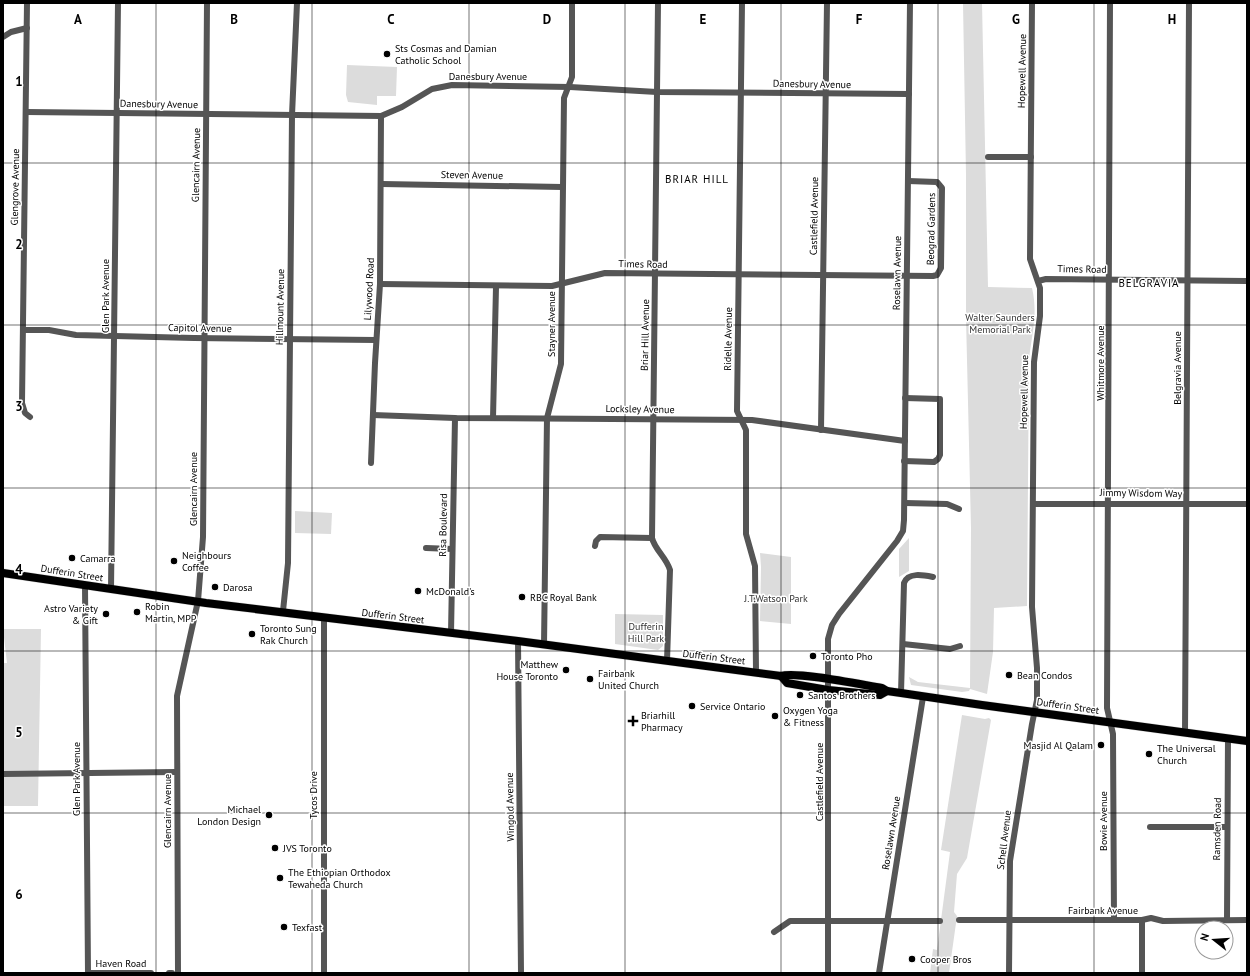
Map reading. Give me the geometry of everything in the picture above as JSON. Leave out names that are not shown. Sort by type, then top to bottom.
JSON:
[{"type":"main road","name":"Dufferin Street","points":[[3,573],[324,618],[451,632],[781,676],[786,674],[882,688],[887,692]]},
{"type":"main road","name":"Dufferin Street","points":[[781,676],[787,683],[828,690],[880,695],[887,692],[901,693],[1247,741]]},
{"type":"street","name":"Glengrove Avenue","points":[[27,3],[22,403],[25,413],[30,417]]},
{"type":"street","name":"Glen Park Avenue","points":[[112,589],[118,3]]},
{"type":"street","name":"Glencairn Avenue","points":[[178,973],[176,772],[177,696],[198,601],[203,537],[207,3]]},
{"type":"street","name":"Hillmount Avenue","points":[[283,612],[288,563],[292,116],[297,3]]},
{"type":"street","name":"Stayner Avenue","points":[[544,644],[547,418],[560,364],[564,98],[570,87],[572,74],[572,3]]},
{"type":"street","name":"Briar Hill Avenue","points":[[652,538],[658,3]]},
{"type":"street","name":"Ridelle Avenue","points":[[742,3],[737,411],[746,430],[746,534],[755,566],[756,672]]},
{"type":"street","name":"Castlefield Avenue","points":[[821,430],[827,3]]},
{"type":"street","name":"Roselawn Avenue","points":[[897,541],[903,531],[905,503],[904,441],[910,3]]},
{"type":"street","name":"Hopewell Avenue","points":[[1032,3],[1030,260],[1040,288],[1040,316],[1034,362],[1032,607],[1037,668],[1037,700],[1034,712]]},
{"type":"street","name":"Whitmore Avenue","points":[[1110,3],[1107,708],[1111,722]]},
{"type":"street","name":"Belgravia Avenue","points":[[1185,733],[1189,3]]},
{"type":"street","points":[[3,37],[11,32],[27,28]]},
{"type":"street","name":"Danesbury Avenue","points":[[26,112],[381,116],[402,107],[432,89],[446,86],[570,87],[657,92],[909,94]]},
{"type":"street","name":"Lilywood Road","points":[[371,463],[380,284],[382,184],[381,116]]},
{"type":"street","points":[[988,157],[1031,158]]},
{"type":"street","name":"Beograd Gardens","points":[[907,276],[937,275],[942,268],[942,188],[937,182],[908,181]]},
{"type":"street","name":"Steven Avenue","points":[[382,184],[562,187]]},
{"type":"street","name":"Times Road","points":[[380,284],[496,286],[561,285],[605,274],[907,276]]},
{"type":"street","name":"Times Road","points":[[1038,281],[1046,279],[1247,281]]},
{"type":"street","points":[[493,418],[496,286]]},
{"type":"street","name":"Capitol Avenue","points":[[24,330],[49,330],[76,335],[376,340]]},
{"type":"street","points":[[904,461],[934,462],[939,458],[940,399],[905,398]]},
{"type":"street","name":"Locksley Avenue","points":[[373,415],[455,418],[752,420],[904,441]]},
{"type":"street","name":"Risa Boulevard","points":[[451,632],[455,418]]},
{"type":"street","points":[[905,503],[947,504],[959,509]]},
{"type":"street","name":"Jimmy Wisdom Way","points":[[1034,504],[1247,504]]},
{"type":"street","points":[[595,546],[596,541],[600,537],[652,538],[654,545],[667,561],[670,570],[667,661]]},
{"type":"street","name":"Castlefield Avenue","points":[[828,973],[828,639],[832,625],[897,541]]},
{"type":"street","points":[[426,548],[452,549]]},
{"type":"street","points":[[901,693],[904,583],[906,578],[909,576],[933,577]]},
{"type":"street","name":"Glen Park Avenue","points":[[85,585],[89,973]]},
{"type":"street","name":"Tycos Drive","points":[[324,618],[324,973]]},
{"type":"street","name":"Wingold Avenue","points":[[518,641],[521,973]]},
{"type":"street","points":[[902,644],[950,649],[960,646]]},
{"type":"street","name":"Roselawn Avenue","points":[[879,973],[923,697]]},
{"type":"street","name":"Schell Avenue","points":[[1009,973],[1011,855],[1034,712]]},
{"type":"street","name":"Bowie Avenue","points":[[1111,722],[1113,740],[1114,920]]},
{"type":"street","name":"Ramsden Road","points":[[1227,920],[1228,738]]},
{"type":"street","points":[[3,774],[176,772]]},
{"type":"street","points":[[1150,827],[1227,827]]},
{"type":"street","name":"Fairbank Avenue","points":[[959,920],[1142,920],[1151,918],[1163,921],[1194,921]]},
{"type":"street","points":[[1142,920],[1142,973]]},
{"type":"street","name":"Fairbank Avenue","points":[[1234,920],[1247,920]]},
{"type":"street","points":[[774,932],[790,921],[940,921]]},
{"type":"street","name":"Haven Road","points":[[89,973],[152,973]]},
{"type":"green space","name":"Walter Saunders Memorial Park","points":[[963,3],[982,3],[988,287],[1032,288],[1034,297],[1034,324],[1029,359],[1027,606],[994,608],[993,652],[987,694],[970,689],[969,691],[962,692],[911,685],[909,677],[918,682],[970,688],[971,528],[966,318],[966,175]]},
{"type":"green space","points":[[347,65],[397,67],[396,96],[377,96],[377,105],[348,102],[346,95]]},
{"type":"green space","points":[[295,511],[332,513],[331,534],[295,533]]},
{"type":"green space","points":[[909,538],[909,571],[899,577],[899,549]]},
{"type":"green space","name":"J.T.Watson Park","points":[[760,553],[791,557],[791,624],[760,621]]},
{"type":"green space","name":"Dufferin Hill Park","points":[[615,614],[663,615],[663,646],[658,650],[615,644]]},
{"type":"green space","points":[[3,629],[41,629],[38,806],[3,806],[3,663],[7,663]]},
{"type":"green space","points":[[962,715],[985,719],[989,718],[991,720],[967,858],[957,874],[954,912],[957,916],[949,973],[930,973],[933,949],[937,950],[950,852],[941,850]]},
{"type":"place","name":"Sts Cosmas and Damian Catholic School","points":[[387,54]]},
{"type":"place","name":"Camarra","points":[[72,558]]},
{"type":"place","name":"Neighbours Coffee","points":[[174,561]]},
{"type":"place","name":"Darosa","points":[[215,587]]},
{"type":"place","name":"McDonald's","points":[[418,591]]},
{"type":"place","name":"RBC Royal Bank","points":[[522,597]]},
{"type":"place","name":"Robin Martin, MPP","points":[[137,612]]},
{"type":"place","name":"Astro Variety & Gift","points":[[106,614]]},
{"type":"place","name":"Toronto Sung Rak Church","points":[[252,634]]},
{"type":"place","name":"Toronto Pho","points":[[813,656]]},
{"type":"place","name":"Matthew House Toronto","points":[[566,670]]},
{"type":"place","name":"Bean Condos","points":[[1009,675]]},
{"type":"place","name":"Fairbank United Church","points":[[590,679]]},
{"type":"place","name":"Santos Brothers","points":[[800,695]]},
{"type":"place","name":"Service Ontario","points":[[692,706]]},
{"type":"place","name":"Oxygen Yoga & Fitness","points":[[775,716]]},
{"type":"place","name":"Briarhill Pharmacy","points":[[633,721]]},
{"type":"place","name":"Masjid Al Qalam","points":[[1101,745]]},
{"type":"place","name":"The Universal Church","points":[[1149,754]]},
{"type":"place","name":"Michael London Design","points":[[269,815]]},
{"type":"place","name":"JVS Toronto","points":[[275,848]]},
{"type":"place","name":"The Ethiopian Orthodox Tewaheda Church","points":[[280,878]]},
{"type":"place","name":"Texfast","points":[[284,927]]},
{"type":"place","name":"Cooper Bros","points":[[912,959]]},
{"type":"district","name":"BRIAR HILL","points":[[697,179]]},
{"type":"district","name":"BELGRAVIA","points":[[1149,283]]}]
